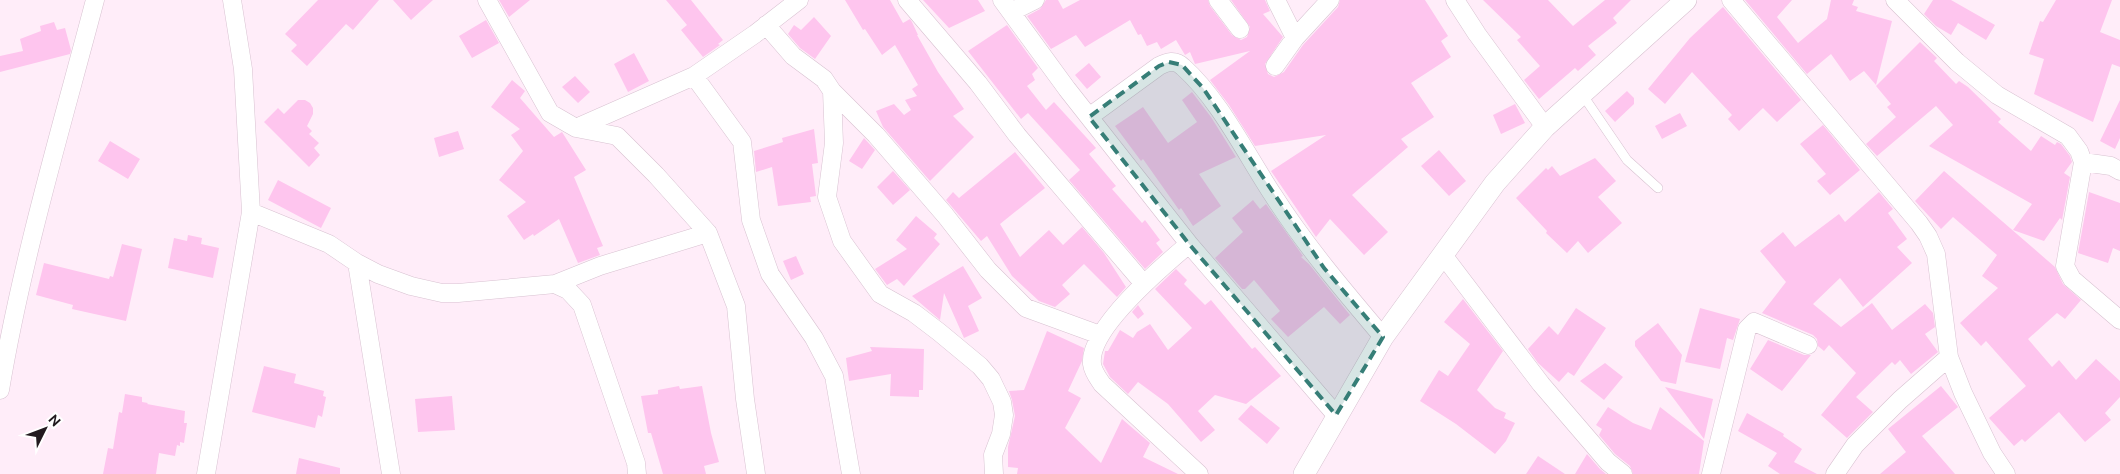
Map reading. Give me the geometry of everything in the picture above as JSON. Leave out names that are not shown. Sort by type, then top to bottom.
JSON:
[{"type":"street","points":[[0,390],[6,352],[30,246],[95,0]]},
{"type":"street","points":[[206,474],[251,212],[243,69],[232,0]]},
{"type":"street","points":[[488,0],[550,113],[576,128],[617,136],[656,175],[708,233],[736,306],[745,399],[756,474]]},
{"type":"street","points":[[576,128],[694,76],[799,0]]},
{"type":"street","points":[[907,0],[978,83],[1017,135],[1144,284]]},
{"type":"street","points":[[1035,0],[1006,6],[1089,117],[1190,244],[1336,415]]},
{"type":"street","points":[[1218,0],[1240,29]]},
{"type":"street","points":[[1276,0],[1294,38]]},
{"type":"street","points":[[1275,66],[1294,38],[1330,0]]},
{"type":"street","points":[[1455,0],[1477,34],[1545,127]]},
{"type":"street","points":[[1309,472],[1336,415],[1383,337],[1495,183],[1545,127],[1686,0]]},
{"type":"street","points":[[1731,0],[1928,236],[1936,254],[1949,357],[1963,393],[1992,453],[2006,474]]},
{"type":"street","points":[[1903,3],[1958,62],[1997,95],[2068,136],[2079,151],[2083,162],[2065,266],[2072,279],[2120,320]]},
{"type":"street","points":[[766,25],[793,56],[824,79],[832,91],[876,135],[945,215],[988,270],[1026,308],[1100,335]]},
{"type":"street","points":[[1089,117],[1159,66],[1169,62],[1182,65],[1203,88],[1273,196],[1324,268],[1383,337]]},
{"type":"street","points":[[694,76],[742,142],[751,220],[770,274],[814,338],[834,376],[851,474]]},
{"type":"street","points":[[832,91],[834,143],[827,198],[842,241],[880,294],[914,313],[980,366],[991,379],[1002,402],[1004,415],[1001,434],[993,455],[994,474]]},
{"type":"street","points":[[2083,162],[2111,166],[2120,170]]},
{"type":"street","points":[[251,212],[329,244],[357,263],[411,286],[442,293],[555,284],[609,263],[708,233]]},
{"type":"street","points":[[1190,244],[1144,284],[1100,335],[1091,363],[1094,373],[1102,384],[1199,474]]},
{"type":"street","points":[[1443,255],[1541,384],[1608,462],[1624,474]]},
{"type":"street","points":[[357,263],[391,474]]},
{"type":"street","points":[[555,284],[568,290],[582,305],[636,463],[637,474]]},
{"type":"street","points":[[1712,474],[1747,329],[1754,322],[1808,345]]},
{"type":"street","points":[[1835,474],[1855,445],[1900,400],[1949,357]]},
{"type":"lane","points":[[1582,94],[1627,160],[1658,188]]},
{"type":"highlighted area","points":[[1169,62],[1182,65],[1203,88],[1324,268],[1383,337],[1336,415],[1189,244],[1089,117],[1159,66]]},
{"type":"building","points":[[318,0],[379,0],[353,30],[346,24],[307,66],[291,51],[297,45],[285,34]]},
{"type":"building","points":[[393,0],[433,0],[411,20]]},
{"type":"building","points":[[499,0],[530,0],[509,17]]},
{"type":"building","points":[[666,0],[691,0],[723,40],[718,44],[720,45],[703,57],[681,30],[687,25]]},
{"type":"building","points":[[845,0],[890,0],[903,23],[910,19],[938,72],[964,109],[953,116],[974,137],[930,181],[883,127],[876,111],[894,104],[904,115],[911,110],[905,100],[917,96],[912,89],[918,85],[895,45],[882,55],[865,29],[863,30]]},
{"type":"building","points":[[923,0],[978,0],[985,11],[949,28]]},
{"type":"building","points":[[1046,0],[1058,0],[1063,9],[1080,0],[1208,0],[1210,6],[1232,35],[1241,40],[1247,37],[1250,27],[1231,0],[1265,0],[1270,11],[1263,14],[1283,37],[1265,64],[1268,74],[1274,77],[1284,72],[1303,45],[1338,7],[1340,0],[1425,0],[1448,36],[1441,41],[1451,57],[1411,83],[1434,117],[1401,139],[1408,147],[1352,195],[1388,232],[1364,255],[1330,219],[1316,237],[1271,171],[1326,135],[1255,146],[1229,105],[1210,80],[1250,51],[1195,64],[1190,52],[1185,55],[1176,40],[1161,49],[1157,42],[1147,46],[1141,34],[1138,35],[1130,20],[1085,47],[1076,35],[1051,49],[1027,16],[1040,9]]},
{"type":"building","points":[[1483,0],[1548,0],[1573,26],[1605,0],[1631,0],[1613,18],[1617,23],[1588,46],[1596,55],[1578,71],[1575,68],[1539,99],[1524,80],[1540,66],[1517,40],[1521,37]]},
{"type":"building","points":[[1745,0],[1792,0],[1777,17],[1798,43],[1827,19],[1831,0],[1854,0],[1852,5],[1858,7],[1856,11],[1892,21],[1876,85],[1864,71],[1850,81],[1831,54],[1807,74]]},
{"type":"building","points":[[1933,0],[1951,0],[1995,25],[1986,40],[1958,23],[1951,35],[1936,26],[1924,14]]},
{"type":"building","points":[[2056,0],[2112,0],[2100,32],[2120,40],[2120,67],[2112,64],[2093,122],[2034,94],[2044,59],[2029,54],[2040,21],[2043,22]]},
{"type":"building","points":[[1723,7],[1801,100],[1777,122],[1763,108],[1739,131],[1728,119],[1732,115],[1692,72],[1665,104],[1648,89],[1690,38]]},
{"type":"building","points":[[814,17],[831,36],[815,59],[800,48],[788,34],[794,25],[801,30]]},
{"type":"building","points":[[486,20],[499,43],[472,58],[459,36]]},
{"type":"building","points":[[54,22],[57,30],[65,28],[71,50],[70,54],[0,72],[0,56],[23,51],[20,39],[41,31],[40,26]]},
{"type":"building","points":[[1007,25],[1038,68],[1032,74],[1035,80],[1027,86],[1046,110],[1054,102],[1096,148],[1089,154],[1116,186],[1112,189],[1142,223],[1145,220],[1160,240],[1156,243],[1163,252],[1145,269],[1069,180],[1080,170],[1028,113],[1021,119],[968,51]]},
{"type":"building","points":[[1920,42],[1937,58],[1934,61],[1956,84],[1959,81],[1968,87],[2001,119],[1998,122],[2031,151],[2041,136],[2055,145],[2057,142],[2061,144],[2070,156],[2072,162],[2064,173],[2070,177],[2062,220],[2060,218],[2044,241],[2013,230],[2032,204],[1929,146],[1953,125],[1936,106],[1877,156],[1866,144],[1896,117],[1887,107],[1891,104],[1876,86]]},
{"type":"building","points":[[634,53],[649,81],[628,92],[614,64]]},
{"type":"building","points":[[1089,63],[1101,77],[1087,89],[1075,75]]},
{"type":"building","points":[[575,76],[590,92],[578,103],[562,87]]},
{"type":"building","points":[[512,80],[525,91],[520,98],[554,137],[562,132],[586,170],[574,177],[603,246],[597,248],[600,255],[578,263],[559,219],[534,236],[533,234],[524,240],[507,216],[526,202],[499,180],[523,151],[511,135],[520,129],[491,107]]},
{"type":"building","points":[[1627,91],[1634,98],[1634,104],[1615,122],[1605,111]]},
{"type":"building","points":[[1192,92],[1211,117],[1236,157],[1199,174],[1221,206],[1193,226],[1181,208],[1179,210],[1143,159],[1141,161],[1115,126],[1143,107],[1168,143],[1197,122],[1182,100]]},
{"type":"building","points":[[298,100],[305,100],[313,108],[313,114],[307,126],[312,131],[309,134],[319,143],[314,148],[320,155],[309,167],[264,122],[278,108],[284,114]]},
{"type":"building","points":[[2120,100],[2120,138],[2115,149],[2100,141]]},
{"type":"building","points":[[1515,104],[1525,123],[1501,134],[1493,115]]},
{"type":"building","points":[[1680,113],[1687,126],[1662,139],[1655,126]]},
{"type":"building","points":[[1823,125],[1860,170],[1830,195],[1817,181],[1826,174],[1800,144]]},
{"type":"building","points":[[814,129],[818,163],[812,164],[816,196],[810,197],[811,202],[778,206],[772,167],[756,172],[754,151],[783,142],[782,138]]},
{"type":"building","points":[[458,131],[464,149],[439,157],[434,138]]},
{"type":"building","points":[[864,138],[875,150],[862,169],[849,161]]},
{"type":"building","points":[[110,141],[140,159],[128,179],[98,161]]},
{"type":"building","points":[[1439,150],[1466,181],[1449,196],[1421,166]]},
{"type":"building","points":[[1015,152],[1045,188],[1000,224],[1020,257],[1049,230],[1063,245],[1082,227],[1104,253],[1126,287],[1117,297],[1084,264],[1062,285],[1070,294],[1055,307],[1039,301],[1012,276],[987,236],[981,241],[946,200],[953,192],[959,198]]},
{"type":"building","points":[[1595,158],[1616,181],[1598,197],[1622,223],[1588,253],[1578,241],[1567,253],[1546,233],[1547,231],[1516,198],[1546,168],[1548,170],[1552,166],[1560,176]]},
{"type":"building","points":[[893,171],[910,190],[893,205],[877,187]]},
{"type":"building","points":[[1944,171],[2055,267],[2063,284],[2081,300],[2065,319],[2057,313],[2028,339],[2052,367],[2059,360],[2076,380],[2096,359],[2120,381],[2120,397],[2105,413],[2111,420],[2085,442],[2059,412],[2025,442],[2022,439],[2014,446],[1989,418],[2026,386],[1986,341],[1981,346],[1960,323],[1998,288],[1982,276],[1997,255],[1953,217],[1941,229],[1915,201]]},
{"type":"building","points":[[278,180],[331,208],[321,228],[268,200]]},
{"type":"building","points":[[1879,192],[1893,209],[1888,213],[1907,239],[1897,247],[1912,263],[1863,307],[1840,278],[1813,304],[1841,327],[1872,303],[1892,330],[1925,304],[1933,313],[1935,327],[1925,334],[1938,352],[1911,374],[1900,360],[1895,365],[1892,362],[1856,397],[1873,412],[1847,438],[1821,415],[1856,373],[1829,345],[1824,351],[1818,346],[1817,339],[1813,335],[1762,313],[1786,282],[1760,251],[1783,232],[1795,247],[1839,214],[1845,222]]},
{"type":"building","points":[[2089,192],[2120,203],[2120,251],[2113,248],[2108,263],[2078,253]]},
{"type":"building","points":[[1253,200],[1260,209],[1266,204],[1303,256],[1301,257],[1309,264],[1350,315],[1340,324],[1324,307],[1288,337],[1271,319],[1280,311],[1254,280],[1245,289],[1242,289],[1215,258],[1243,232],[1232,218]]},
{"type":"building","points":[[916,216],[937,234],[934,238],[940,244],[904,286],[897,279],[887,285],[875,269],[907,249],[896,240]]},
{"type":"building","points":[[188,235],[202,238],[201,244],[219,248],[213,278],[168,268],[174,238],[187,241]]},
{"type":"building","points":[[122,244],[142,249],[126,321],[72,309],[73,305],[36,295],[44,263],[109,279],[110,276],[113,277]]},
{"type":"building","points":[[796,256],[804,274],[791,280],[783,261]]},
{"type":"building","points":[[963,266],[982,298],[968,306],[979,331],[964,338],[944,293],[940,320],[912,296]]},
{"type":"building","points":[[1176,269],[1187,280],[1184,284],[1205,305],[1211,300],[1252,349],[1255,347],[1281,376],[1246,404],[1215,395],[1198,411],[1215,430],[1201,442],[1168,404],[1138,382],[1128,394],[1110,377],[1103,364],[1105,351],[1108,351],[1120,330],[1133,338],[1137,332],[1150,324],[1168,350],[1192,328],[1155,289]]},
{"type":"building","points":[[1463,299],[1503,351],[1477,390],[1495,408],[1506,413],[1504,418],[1515,423],[1506,441],[1495,454],[1456,424],[1420,401],[1439,370],[1448,376],[1470,344],[1444,322]]},
{"type":"building","points":[[1138,305],[1144,314],[1138,319],[1132,312]]},
{"type":"building","points":[[1576,308],[1606,328],[1574,376],[1568,372],[1559,382],[1538,363],[1528,349],[1549,326],[1558,335]]},
{"type":"building","points":[[1700,308],[1740,319],[1733,340],[1727,338],[1720,369],[1685,362]]},
{"type":"building","points":[[1658,323],[1682,355],[1676,384],[1661,381],[1635,346],[1635,341]]},
{"type":"building","points":[[1047,331],[1084,348],[1082,361],[1068,391],[1081,398],[1065,428],[1101,463],[1122,419],[1150,443],[1143,457],[1178,474],[1017,474],[1018,468],[1008,467],[1008,447],[1015,416],[1009,391],[1024,390]]},
{"type":"building","points":[[1768,340],[1804,355],[1811,355],[1782,391],[1750,369]]},
{"type":"building","points":[[870,347],[924,349],[923,390],[919,390],[919,397],[890,396],[891,374],[849,381],[846,358],[872,351]]},
{"type":"building","points":[[1605,363],[1623,377],[1604,400],[1580,381]]},
{"type":"building","points":[[264,366],[296,374],[294,383],[324,391],[323,396],[326,397],[322,417],[318,415],[315,428],[252,412]]},
{"type":"building","points":[[679,386],[680,389],[702,386],[719,462],[704,466],[706,474],[663,474],[651,433],[648,433],[641,396],[658,394],[658,390]]},
{"type":"building","points":[[1941,386],[1958,407],[1922,436],[1955,474],[1880,474],[1906,452],[1888,429]]},
{"type":"building","points":[[1665,387],[1713,399],[1704,439]]},
{"type":"building","points":[[125,394],[142,397],[142,402],[147,404],[185,411],[184,423],[187,423],[184,443],[180,442],[180,446],[177,445],[175,456],[159,453],[156,474],[103,474],[108,448],[113,449],[119,412],[122,413]]},
{"type":"building","points":[[452,396],[455,430],[418,432],[415,399]]},
{"type":"building","points":[[1251,405],[1280,428],[1267,444],[1238,419]]},
{"type":"building","points":[[1608,407],[1633,423],[1651,430],[1660,407],[1704,441],[1699,474],[1633,474],[1630,466],[1615,454],[1599,435],[1602,429],[1596,425]]},
{"type":"building","points":[[1747,413],[1784,434],[1783,436],[1802,449],[1794,462],[1817,474],[1780,474],[1768,466],[1777,453],[1738,431]]},
{"type":"building","points":[[1587,454],[1600,469],[1606,474],[1575,474]]},
{"type":"building","points":[[1538,456],[1565,474],[1526,474]]},
{"type":"building","points":[[299,458],[340,468],[340,474],[296,474]]}]
